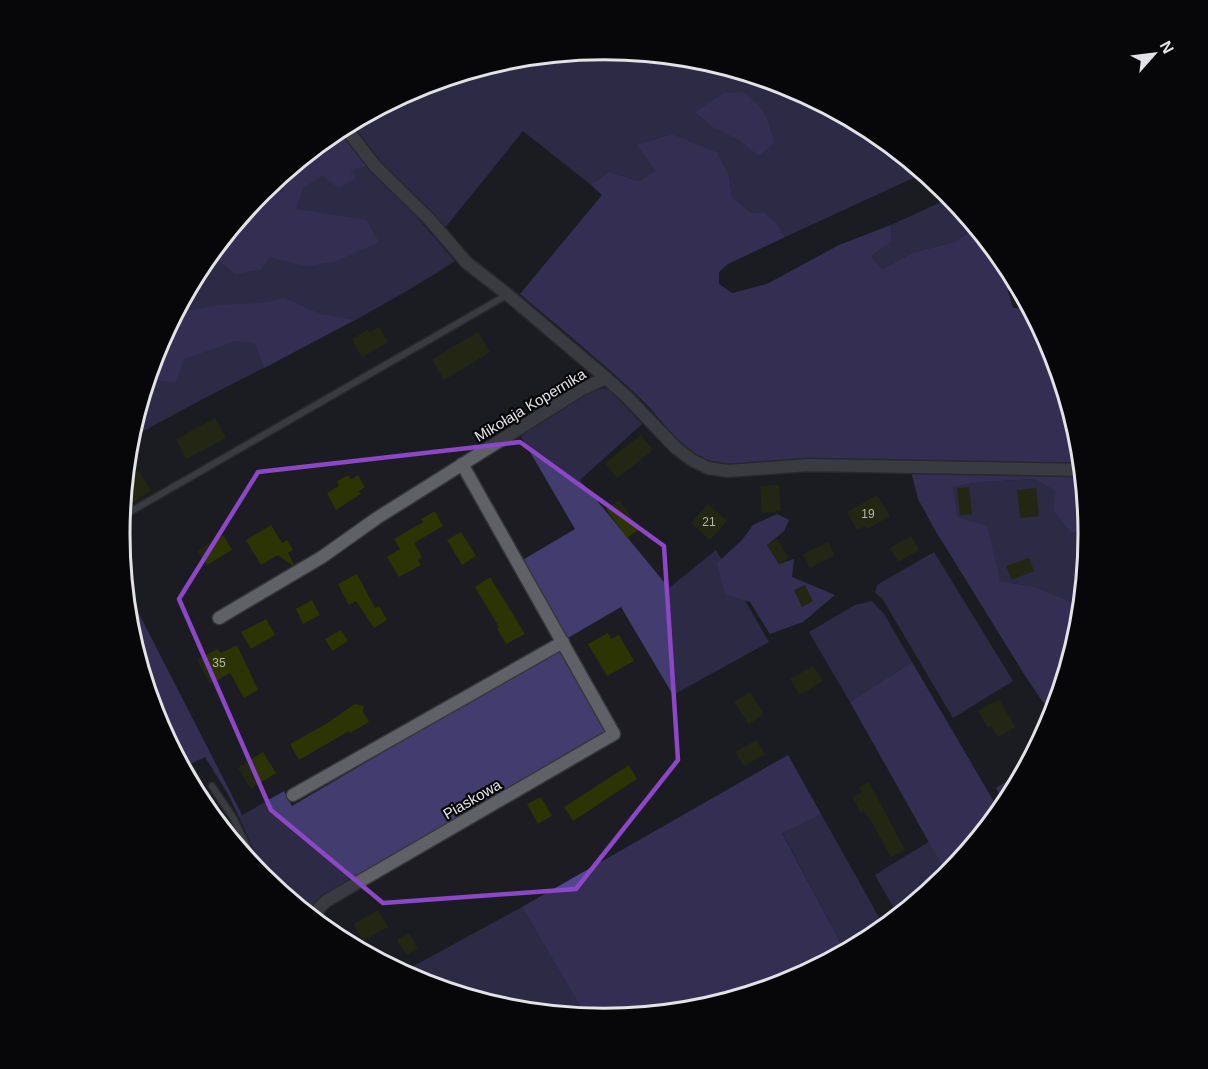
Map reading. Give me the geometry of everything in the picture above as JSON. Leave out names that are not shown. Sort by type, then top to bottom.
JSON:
[{"type":"street","points":[[350,134],[375,166],[429,219],[467,263],[606,378]]},
{"type":"street","name":"Mikołaja Kopernika","points":[[219,618],[322,557],[377,518],[582,389],[606,378],[676,448],[708,468],[728,471],[808,465],[1073,470]]},
{"type":"street","points":[[293,795],[563,642],[462,464]]},
{"type":"street","name":"Piaskowa","points":[[317,913],[319,908],[345,890],[614,734],[563,642]]},
{"type":"lane","points":[[131,511],[507,294]]},
{"type":"lane","points":[[212,786],[234,819],[248,848]]},
{"type":"highlighted area","points":[[520,442],[664,546],[678,760],[576,889],[383,903],[271,810],[179,599],[258,472]]},
{"type":"shaded area","points":[[604,60],[666,64],[697,69],[757,85],[814,109],[841,124],[868,140],[916,177],[785,237],[779,226],[752,213],[732,197],[729,175],[717,152],[672,134],[638,145],[657,171],[639,181],[609,172],[591,185],[523,131],[444,229],[380,161],[357,130],[422,96],[451,85],[511,69],[573,61]],"holes":[[[742,92],[760,156],[740,141],[714,128]]]},
{"type":"shaded area","points":[[742,92],[764,113],[772,134],[774,143],[759,156],[740,141],[714,128],[695,112],[724,93]]},
{"type":"shaded area","points":[[672,134],[717,152],[729,175],[732,197],[752,213],[764,213],[779,226],[785,237],[728,264],[719,272],[719,284],[732,293],[767,284],[839,245],[891,225],[892,242],[871,256],[882,269],[915,252],[954,242],[969,232],[1010,288],[1008,291],[1013,308],[1021,308],[1030,325],[1053,382],[1072,462],[1015,464],[814,459],[727,464],[713,461],[693,452],[626,385],[520,294],[602,195],[591,185],[609,172],[639,181],[656,171],[637,145]]},
{"type":"shaded area","points":[[347,136],[368,165],[350,170],[356,178],[339,188],[322,176],[303,188],[296,209],[366,220],[379,242],[334,262],[305,266],[270,257],[261,269],[236,274],[217,260],[268,199],[276,192],[284,191],[283,185],[291,178]]},
{"type":"shaded area","points":[[342,139],[405,204],[455,261],[375,309],[141,433],[155,382],[166,353],[178,325],[209,271],[268,199],[315,158]]},
{"type":"shaded area","points":[[942,201],[969,232],[954,242],[915,252],[882,269],[871,256],[892,242],[891,225]]},
{"type":"shaded area","points":[[283,298],[320,314],[354,320],[264,368],[255,343],[235,341],[184,359],[175,383],[156,380],[184,313],[214,306]]},
{"type":"shaded area","points":[[608,388],[642,424],[580,480],[669,588],[716,550],[769,642],[673,695],[621,607],[566,639],[521,561],[575,529],[519,433],[573,399]]},
{"type":"shaded area","points":[[911,471],[1074,475],[1078,532],[1071,533],[1053,510],[1056,491],[1034,479],[981,482],[953,487],[958,518],[987,526],[1000,581],[1036,587],[1073,603],[1062,657],[1046,706],[935,530],[918,499]]},
{"type":"shaded area","points":[[1034,479],[1057,491],[1053,510],[1071,533],[1078,532],[1073,603],[1036,587],[1000,581],[958,518],[953,487],[981,482]]},
{"type":"shaded area","points":[[777,514],[789,520],[784,531],[767,545],[779,564],[794,559],[792,577],[835,595],[803,622],[770,634],[750,602],[725,594],[717,563],[742,540],[753,525]]},
{"type":"shaded area","points":[[934,552],[1013,681],[953,718],[882,598],[875,593],[877,585]]},
{"type":"shaded area","points":[[872,601],[884,614],[912,662],[850,702],[809,632],[855,605]]},
{"type":"shaded area","points":[[136,610],[242,815],[239,817],[205,757],[189,764],[178,744],[155,687]]},
{"type":"shaded area","points":[[558,649],[607,733],[317,902],[314,910],[258,859],[239,817],[284,791],[292,806]]},
{"type":"shaded area","points":[[912,662],[995,803],[943,867],[850,702]]},
{"type":"shaded area","points":[[788,755],[821,814],[782,833],[842,945],[786,973],[727,993],[666,1005],[635,1008],[581,1008],[522,907]]},
{"type":"shaded area","points":[[1011,779],[1000,796],[996,788]]},
{"type":"shaded area","points":[[821,814],[881,920],[842,945],[782,832]]},
{"type":"shaded area","points":[[930,841],[943,867],[895,910],[875,875]]},
{"type":"shaded area","points":[[522,907],[581,1008],[542,1005],[481,993],[411,968]]},
{"type":"building","points":[[379,327],[388,342],[362,357],[352,339],[368,330],[370,333]]},
{"type":"building","points":[[478,332],[490,352],[444,380],[432,359]]},
{"type":"building","points":[[215,418],[226,438],[186,459],[176,439]]},
{"type":"building","points":[[641,435],[653,450],[617,478],[605,463]]},
{"type":"building","points":[[139,471],[151,491],[131,504],[131,503],[134,474]]},
{"type":"building","points":[[348,475],[351,479],[358,475],[365,487],[359,491],[361,494],[336,510],[327,493],[339,486],[337,481]]},
{"type":"building","points":[[779,485],[781,511],[762,513],[760,486]]},
{"type":"building","points":[[969,487],[972,514],[960,515],[957,488]]},
{"type":"building","points":[[1036,488],[1039,516],[1020,518],[1017,490]]},
{"type":"building","points":[[877,495],[890,516],[867,529],[865,526],[857,530],[847,512]]},
{"type":"building","points":[[619,500],[640,529],[627,538],[606,509]]},
{"type":"building","points":[[708,504],[727,521],[710,540],[691,523]]},
{"type":"building","points":[[435,511],[443,526],[414,543],[422,557],[418,560],[421,565],[399,577],[387,557],[400,549],[394,539],[423,522],[421,519]]},
{"type":"building","points":[[271,525],[282,543],[287,540],[293,550],[288,553],[294,564],[292,565],[278,555],[261,565],[246,540]]},
{"type":"building","points":[[461,532],[476,556],[462,565],[447,540]]},
{"type":"building","points":[[223,535],[232,550],[207,565],[197,551]]},
{"type":"building","points":[[911,536],[919,550],[898,562],[890,548]]},
{"type":"building","points":[[777,539],[789,558],[780,564],[767,545]]},
{"type":"building","points":[[828,542],[834,556],[810,568],[803,554]]},
{"type":"building","points":[[1029,558],[1034,571],[1012,580],[1006,566]]},
{"type":"building","points":[[357,574],[375,608],[379,606],[387,620],[374,628],[356,601],[349,605],[338,584]]},
{"type":"building","points":[[490,577],[525,634],[506,644],[497,628],[499,627],[475,587]]},
{"type":"building","points":[[805,585],[813,601],[802,607],[794,590]]},
{"type":"building","points":[[312,600],[320,615],[303,624],[296,609]]},
{"type":"building","points":[[266,619],[275,635],[251,649],[241,632]]},
{"type":"building","points":[[341,630],[348,641],[332,651],[325,639]]},
{"type":"building","points":[[608,633],[611,639],[619,635],[634,661],[607,676],[588,644]]},
{"type":"building","points":[[237,645],[258,690],[244,698],[230,673],[210,684],[197,660],[217,649],[221,653]]},
{"type":"building","points":[[813,666],[823,681],[800,695],[790,679]]},
{"type":"building","points":[[750,692],[764,714],[749,724],[734,702]]},
{"type":"building","points":[[999,699],[1015,727],[998,737],[991,726],[988,728],[978,711]]},
{"type":"building","points":[[355,704],[364,706],[363,712],[369,722],[299,760],[290,744],[326,724]]},
{"type":"building","points":[[756,740],[765,754],[744,766],[735,752]]},
{"type":"building","points":[[263,752],[276,773],[251,789],[238,768]]},
{"type":"building","points":[[629,765],[637,779],[573,821],[564,807]]},
{"type":"building","points":[[869,782],[905,850],[891,857],[873,824],[864,811],[861,813],[853,798],[862,792],[859,787]]},
{"type":"building","points":[[541,797],[552,816],[538,824],[527,804]]},
{"type":"building","points":[[378,910],[388,927],[363,941],[354,924]]},
{"type":"building","points":[[409,933],[418,948],[407,955],[397,940]]}]
